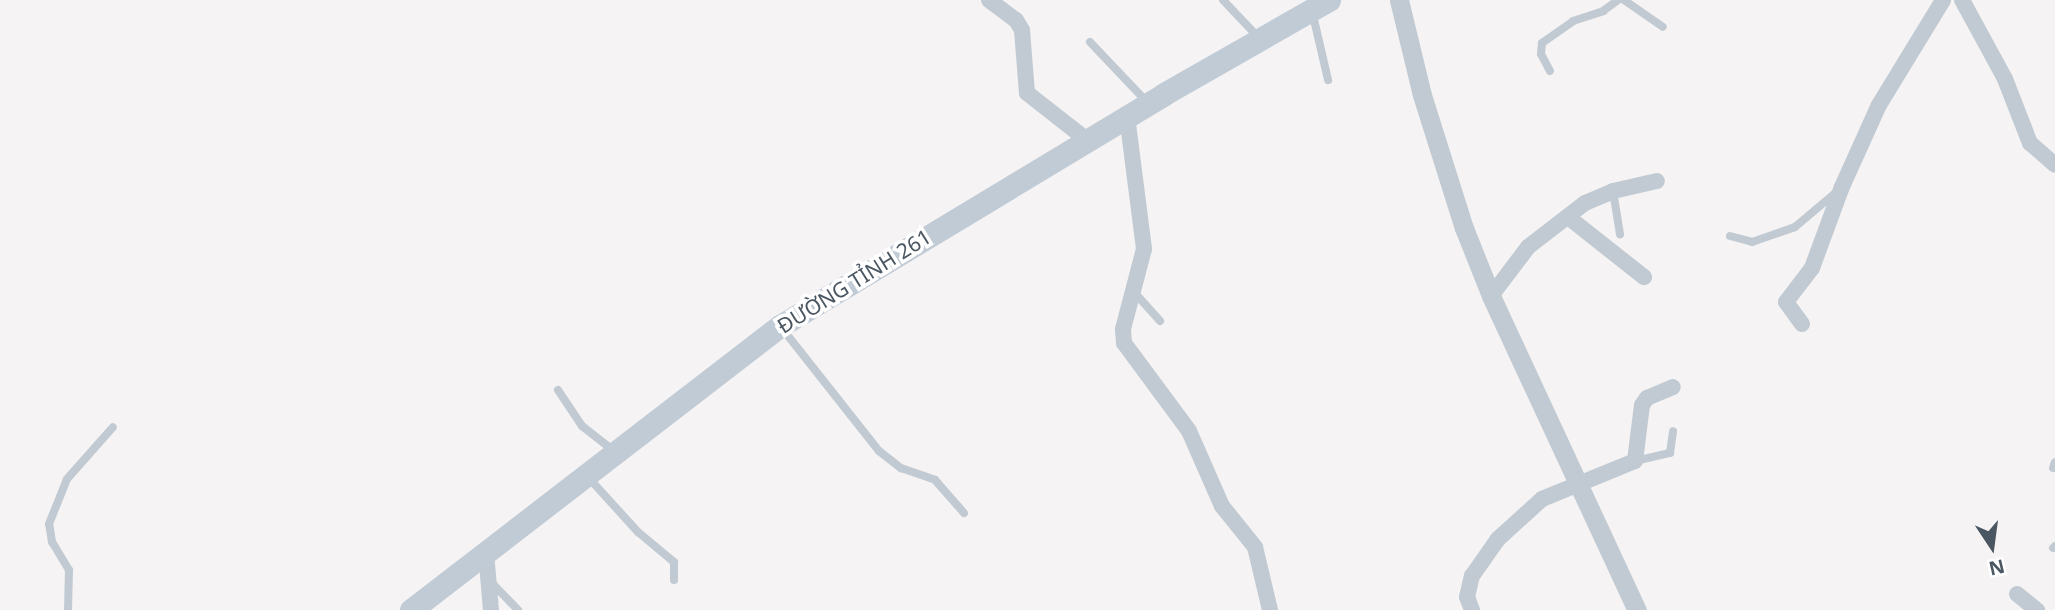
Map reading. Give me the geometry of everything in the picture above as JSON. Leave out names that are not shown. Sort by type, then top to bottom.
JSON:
[{"type":"main road","name":"ĐƯỜNG TỈNH 261","points":[[411,610],[780,327],[1147,104],[1321,5]]},
{"type":"street","points":[[989,0],[1016,20],[1022,30],[1027,93],[1087,140]]},
{"type":"street","points":[[1399,0],[1437,145],[1491,296],[1637,610]]},
{"type":"street","points":[[1802,324],[1786,302],[1812,268],[1840,189],[1879,105],[1943,0]]},
{"type":"street","points":[[1962,0],[2005,79],[2030,143],[2055,165]]},
{"type":"street","points":[[1127,116],[1144,248],[1123,329],[1124,343],[1189,431],[1222,506],[1255,547],[1270,610]]},
{"type":"street","points":[[1491,296],[1528,247],[1568,217],[1613,191],[1657,181]]},
{"type":"street","points":[[1568,217],[1644,277]]},
{"type":"street","points":[[1472,610],[1467,597],[1472,576],[1498,539],[1542,499],[1578,482],[1635,461],[1642,405],[1647,398],[1673,387]]},
{"type":"street","points":[[486,552],[491,610]]},
{"type":"street","points":[[2017,594],[2037,610]]},
{"type":"lane","points":[[1223,0],[1260,39]]},
{"type":"lane","points":[[1550,71],[1541,54],[1542,43],[1573,21],[1603,11],[1618,0]]},
{"type":"lane","points":[[1624,0],[1663,27]]},
{"type":"lane","points":[[1321,5],[1328,80]]},
{"type":"lane","points":[[1090,42],[1147,104]]},
{"type":"lane","points":[[1730,236],[1752,242],[1795,227],[1840,189]]},
{"type":"lane","points":[[1613,191],[1620,234]]},
{"type":"lane","points":[[1133,292],[1160,321]]},
{"type":"lane","points":[[780,327],[879,451],[901,468],[935,480],[964,513]]},
{"type":"lane","points":[[558,390],[582,426],[615,452]]},
{"type":"lane","points":[[68,610],[69,570],[52,542],[49,524],[67,479],[113,427]]},
{"type":"lane","points":[[1635,461],[1670,453],[1673,431]]},
{"type":"lane","points":[[586,475],[674,562],[674,580]]},
{"type":"lane","points":[[488,579],[518,610]]}]
